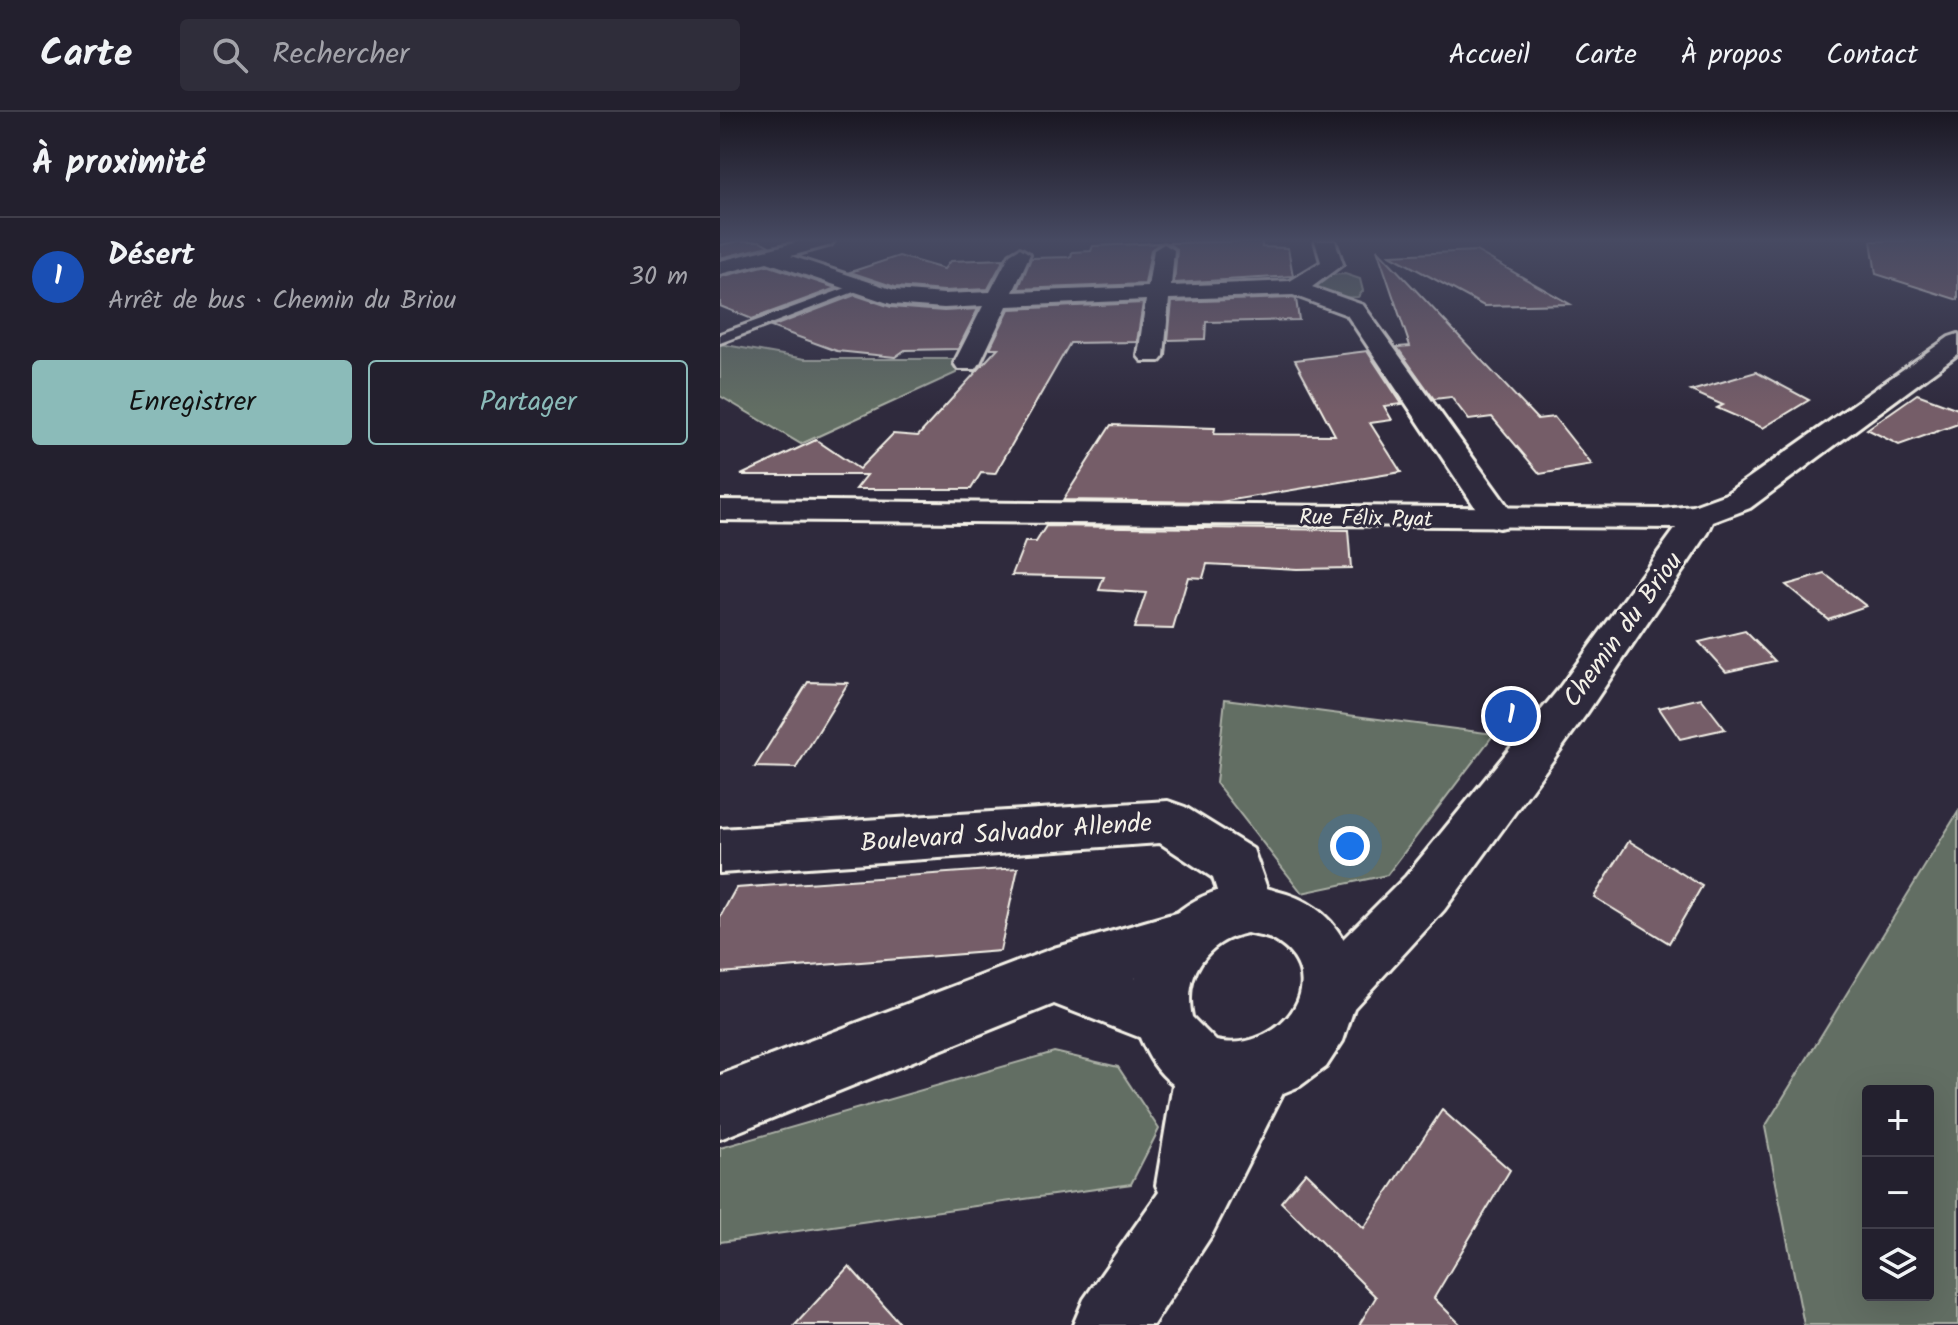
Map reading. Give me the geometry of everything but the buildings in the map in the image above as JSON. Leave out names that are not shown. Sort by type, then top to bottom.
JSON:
[{"type":"street","points":[[899,298],[944,301],[1036,298]]},
{"type":"street","points":[[1151,356],[1159,298]]},
{"type":"street","points":[[1321,298],[1355,310],[1499,518]]},
{"type":"street","points":[[967,363],[998,299]]},
{"type":"street","name":"Rue Félix Pyat","points":[[720,510],[1499,518],[1663,519],[1698,516],[1738,501],[1958,343]]},
{"type":"street","name":"Chemin du Briou","points":[[1323,967],[1425,893],[1572,702],[1691,533],[1698,516]]},
{"type":"street","name":"Boulevard Salvador Allende","points":[[720,851],[1168,822],[1235,865],[1247,908]]},
{"type":"street","points":[[1247,908],[1274,911],[1298,922],[1323,967],[1323,1019],[1309,1042],[1288,1060],[1233,1070],[1185,1056],[1171,1038],[1162,1017],[1160,988],[1169,960],[1186,936],[1204,922],[1247,908]]},
{"type":"street","points":[[720,1107],[1054,976],[1186,936]]},
{"type":"street","points":[[1054,976],[1162,1017]]},
{"type":"street","points":[[1110,1325],[1187,1212],[1233,1070]]},
{"type":"lane","points":[[720,339],[832,298]]},
{"type":"green space","points":[[720,344],[805,359],[961,359],[956,373],[801,444],[720,396]]},
{"type":"green space","points":[[1225,699],[1494,734],[1387,875],[1302,893],[1216,783]]},
{"type":"green space","points":[[1958,812],[1958,1325],[1804,1325],[1765,1127]]},
{"type":"green space","points":[[1054,1052],[1118,1067],[1159,1129],[1131,1184],[720,1242],[720,1148]]},
{"type":"place","name":"Désert","points":[[1511,716]]}]
